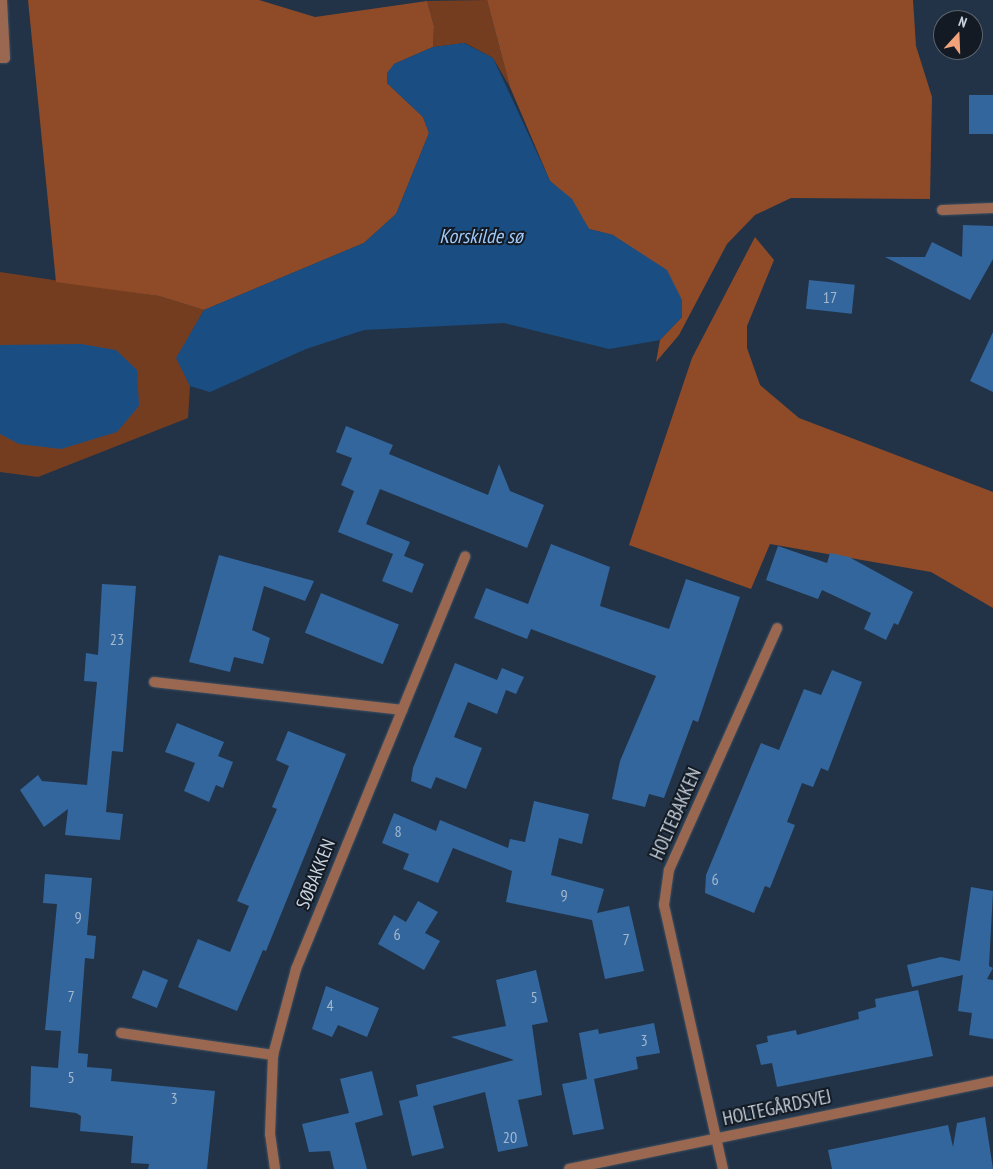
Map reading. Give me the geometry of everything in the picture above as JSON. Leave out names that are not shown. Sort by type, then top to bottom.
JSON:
[{"type":"street","points":[[0,58],[5,58],[2,0]]},
{"type":"street","points":[[942,210],[993,208]]},
{"type":"street","name":"SØBAKKEN","points":[[275,1169],[270,1134],[273,1055],[296,969],[466,556]]},
{"type":"street","name":"HOLTEBAKKEN","points":[[724,1169],[664,905],[669,870],[778,628]]},
{"type":"street","points":[[154,682],[402,710]]},
{"type":"street","points":[[121,1033],[273,1055]]},
{"type":"street","name":"HOLTEGÅRDSVEJ","points":[[569,1169],[993,1081]]},
{"type":"shaded area","points":[[28,0],[259,0],[315,17],[427,1],[434,26],[433,47],[394,64],[387,83],[423,117],[429,133],[396,214],[364,243],[204,310],[159,296],[56,282]]},
{"type":"shaded area","points":[[487,0],[510,87],[493,58],[465,43],[433,47],[434,26],[427,1]]},
{"type":"shaded area","points":[[487,0],[913,0],[916,46],[932,97],[930,199],[791,198],[755,215],[727,244],[679,335],[656,362],[660,340],[682,317],[613,235],[589,229],[571,199],[550,181],[510,87]]},
{"type":"shaded area","points":[[755,237],[774,260],[747,326],[747,348],[760,385],[799,418],[993,492],[993,608],[931,572],[770,544],[751,589],[629,545],[692,358]]},
{"type":"shaded area","points":[[0,272],[159,296],[204,310],[177,358],[190,386],[188,418],[38,477],[0,472]]},
{"type":"water","name":"Korskilde sø","points":[[464,43],[493,58],[550,181],[572,199],[589,229],[613,235],[667,270],[682,300],[682,317],[660,340],[609,349],[504,323],[364,330],[306,349],[210,392],[190,386],[176,358],[204,310],[364,243],[396,214],[429,133],[423,117],[387,83],[387,73],[394,64],[433,47]]},
{"type":"water","points":[[81,344],[116,350],[137,370],[139,406],[117,432],[61,449],[19,444],[0,434],[0,345]]},
{"type":"building","points":[[969,95],[993,95],[993,134],[969,134]]},
{"type":"building","points":[[963,225],[993,226],[993,259],[970,300],[885,257],[925,257],[932,242],[962,257]]},
{"type":"building","points":[[809,280],[855,285],[852,314],[806,309]]},
{"type":"building","points":[[993,332],[993,392],[970,381]]},
{"type":"building","points":[[346,426],[393,445],[389,454],[488,495],[499,464],[510,491],[544,505],[527,548],[380,489],[366,524],[410,542],[404,556],[424,564],[412,593],[382,581],[393,554],[338,532],[354,491],[341,485],[352,458],[336,452]]},
{"type":"building","points":[[551,544],[610,567],[600,606],[669,629],[686,579],[740,597],[698,722],[693,720],[664,798],[649,794],[645,807],[612,799],[620,761],[656,676],[531,629],[527,639],[474,618],[486,588],[528,604]]},
{"type":"building","points":[[778,546],[827,563],[830,553],[849,557],[913,592],[898,625],[894,623],[886,640],[864,629],[871,613],[822,590],[818,599],[766,580]]},
{"type":"building","points":[[219,555],[314,581],[305,601],[264,586],[252,630],[270,638],[263,664],[234,657],[230,672],[189,662]]},
{"type":"building","points":[[102,584],[136,586],[123,752],[112,751],[106,812],[123,814],[120,840],[65,835],[68,809],[44,827],[20,790],[38,775],[42,781],[87,785],[97,682],[84,681],[86,653],[98,655]]},
{"type":"building","points":[[321,593],[399,624],[383,664],[305,633]]},
{"type":"building","points":[[455,663],[497,680],[502,668],[524,677],[516,694],[506,690],[497,714],[468,702],[454,737],[482,748],[466,789],[436,777],[431,789],[411,781],[413,768]]},
{"type":"building","points":[[832,670],[862,682],[828,771],[821,768],[813,787],[802,783],[787,822],[795,825],[770,888],[765,886],[754,913],[705,893],[706,875],[761,743],[779,750],[804,689],[821,695]]},
{"type":"building","points":[[177,723],[224,742],[218,756],[233,762],[223,788],[216,785],[209,802],[184,791],[195,763],[165,752]]},
{"type":"building","points":[[288,731],[346,754],[266,951],[263,950],[237,1011],[178,987],[198,939],[230,952],[249,906],[237,901],[277,809],[272,807],[289,766],[276,760]]},
{"type":"building","points":[[534,801],[589,814],[582,844],[559,838],[551,875],[604,889],[597,913],[629,906],[644,971],[605,979],[592,920],[506,902],[512,871],[453,848],[438,883],[403,869],[409,854],[382,843],[394,813],[436,831],[440,820],[508,848],[510,839],[525,842]]},
{"type":"building","points":[[45,874],[92,878],[87,935],[96,936],[94,959],[85,958],[78,1053],[88,1054],[87,1067],[112,1069],[111,1081],[215,1091],[207,1169],[148,1169],[149,1164],[131,1163],[133,1136],[80,1131],[81,1116],[76,1113],[30,1107],[31,1066],[58,1068],[61,1031],[45,1030],[57,904],[43,903]]},
{"type":"building","points":[[971,887],[993,891],[989,966],[993,968],[987,979],[993,980],[993,1039],[969,1035],[972,1013],[958,1011],[963,975],[912,987],[907,965],[941,957],[960,961]]},
{"type":"building","points":[[418,901],[438,912],[425,933],[440,941],[424,970],[378,944],[394,915],[406,922]]},
{"type":"building","points":[[143,970],[168,980],[157,1008],[132,998]]},
{"type":"building","points":[[536,970],[548,1022],[532,1025],[542,1095],[518,1100],[528,1146],[498,1152],[485,1092],[433,1106],[444,1148],[412,1156],[399,1101],[418,1096],[416,1085],[514,1060],[451,1037],[506,1026],[496,980]]},
{"type":"building","points":[[326,986],[379,1008],[367,1037],[338,1025],[332,1037],[312,1029]]},
{"type":"building","points":[[918,990],[933,1056],[777,1087],[772,1063],[761,1065],[756,1045],[768,1042],[767,1036],[796,1030],[797,1035],[859,1019],[858,1012],[876,1007],[875,999]]},
{"type":"building","points":[[654,1023],[660,1053],[636,1057],[638,1069],[594,1079],[604,1129],[573,1135],[562,1084],[587,1079],[579,1033],[598,1029],[599,1034]]},
{"type":"building","points":[[372,1071],[383,1115],[355,1123],[367,1169],[334,1169],[330,1151],[309,1152],[302,1124],[349,1113],[340,1079]]},
{"type":"building","points":[[985,1117],[993,1169],[832,1169],[828,1150],[948,1125],[953,1147],[957,1123]]}]
